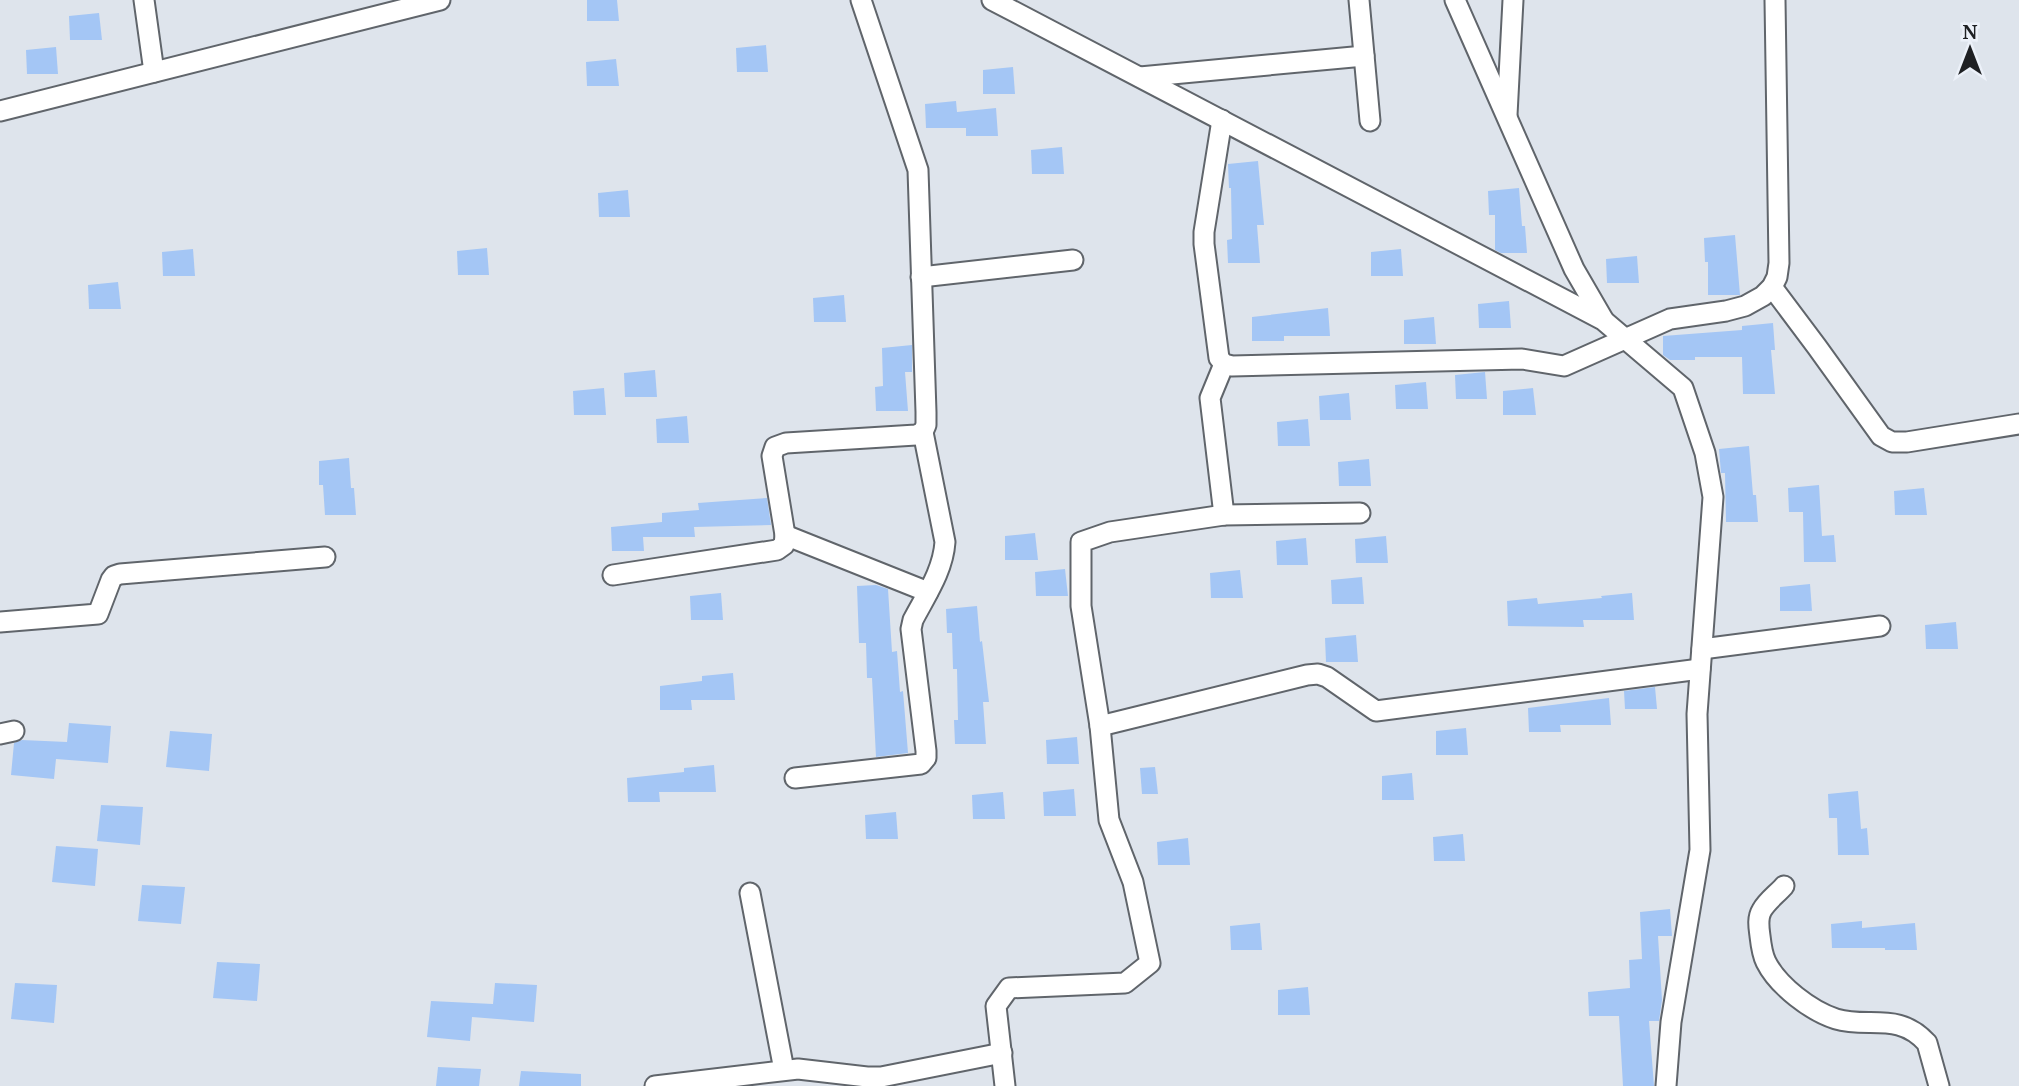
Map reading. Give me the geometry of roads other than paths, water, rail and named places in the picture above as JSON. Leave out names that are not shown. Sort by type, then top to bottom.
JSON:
[{"type":"street","points":[[145,0],[154,72]]},
{"type":"street","points":[[0,111],[440,0]]},
{"type":"street","points":[[795,778],[921,764],[926,758],[911,629],[944,557],[946,542],[923,432],[926,412],[918,170],[861,0]]},
{"type":"street","points":[[992,0],[1603,320],[1684,388],[1704,453],[1713,497],[1697,714],[1700,850],[1671,1022],[1666,1086]]},
{"type":"street","points":[[1359,0],[1370,121]]},
{"type":"street","points":[[1455,0],[1574,269],[1603,320]]},
{"type":"street","points":[[1507,119],[1513,0]]},
{"type":"street","points":[[1222,120],[1204,244],[1219,358],[1224,364],[1232,366],[1522,359],[1564,366],[1678,317],[1745,306],[1763,296],[1772,287],[1779,263],[1775,0]]},
{"type":"street","points":[[1482,62],[1511,33]]},
{"type":"street","points":[[1139,77],[1364,56]]},
{"type":"street","points":[[921,277],[1073,260]]},
{"type":"street","points":[[1772,287],[1881,436],[1892,442],[1907,442],[2019,424]]},
{"type":"street","points":[[1224,364],[1210,397],[1224,515]]},
{"type":"street","points":[[613,575],[776,550],[784,545],[785,535],[772,456],[775,447],[786,443],[916,435],[923,432]]},
{"type":"street","points":[[1005,1086],[996,1006],[1009,988],[1125,984],[1150,963],[1133,882],[1109,820],[1100,726],[1081,607],[1082,542],[1110,532],[1224,515],[1360,513]]},
{"type":"street","points":[[785,535],[928,592]]},
{"type":"street","points":[[0,622],[98,614],[111,580],[120,574],[326,557]]},
{"type":"street","points":[[1702,649],[1880,626]]},
{"type":"street","points":[[1100,726],[1307,675],[1327,677],[1376,711],[1700,669]]},
{"type":"street","points":[[1784,886],[1759,917],[1762,948],[1774,975],[1802,1002],[1819,1013],[1839,1020],[1898,1025],[1922,1037],[1927,1043],[1939,1086]]},
{"type":"street","points":[[750,893],[784,1070]]},
{"type":"street","points":[[655,1086],[798,1069],[881,1077],[1002,1053]]}]
